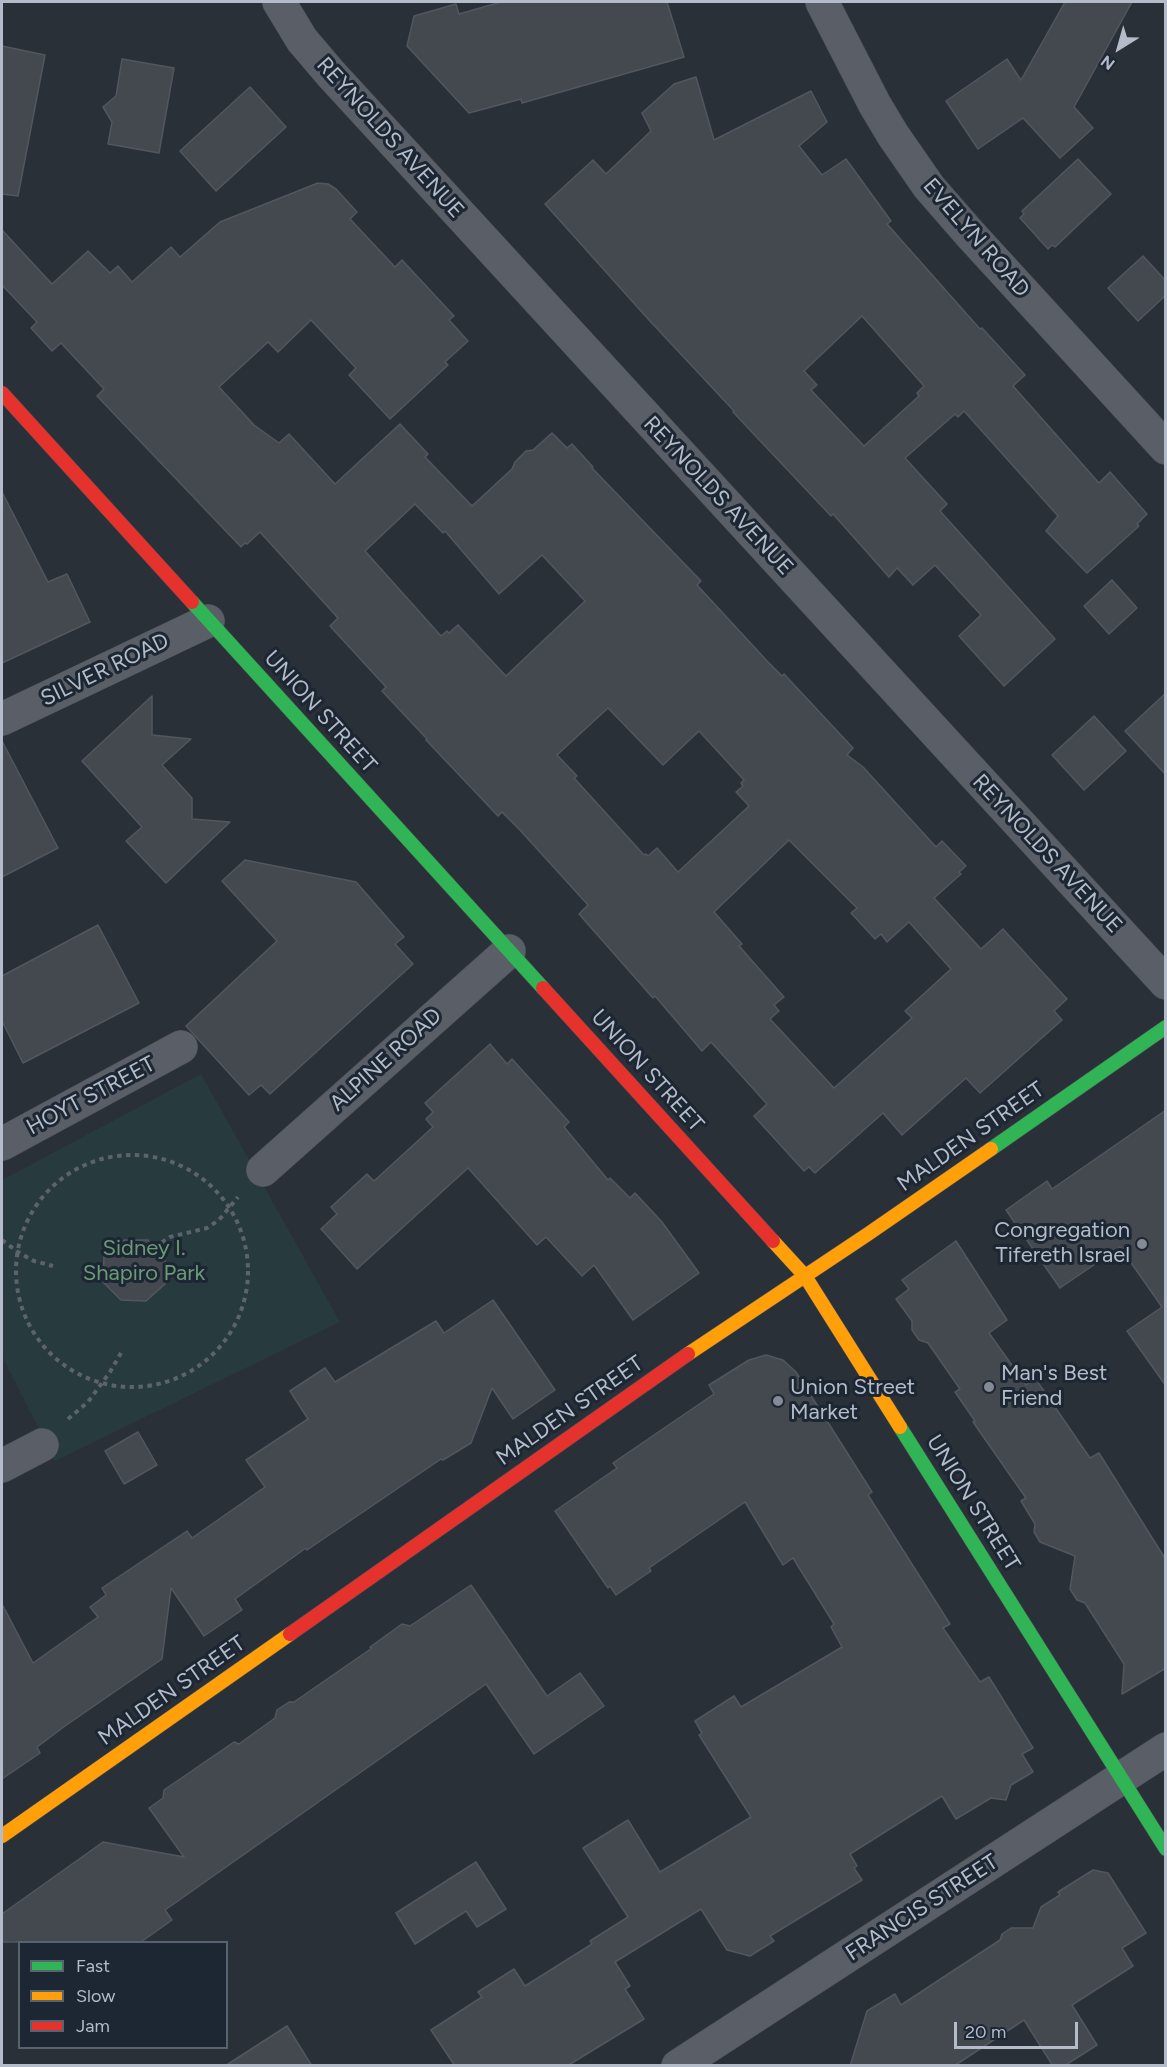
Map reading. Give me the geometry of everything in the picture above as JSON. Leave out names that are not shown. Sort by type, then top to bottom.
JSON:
[{"type":"street","name":"REYNOLDS AVENUE","points":[[279,2],[302,40],[331,74],[1166,983]]},
{"type":"street","name":"EVELYN ROAD","points":[[822,2],[875,105],[929,187],[1166,448]]},
{"type":"street","name":"UNION STREET","points":[[2,393],[805,1276],[1166,1849]]},
{"type":"street","name":"SILVER ROAD","points":[[2,719],[208,621]]},
{"type":"street","name":"ALPINE ROAD","points":[[263,1170],[509,951]]},
{"type":"street","name":"MALDEN STREET","points":[[2,1836],[723,1330],[878,1227],[1166,1027]]},
{"type":"street","name":"HOYT STREET","points":[[2,1144],[181,1047]]},
{"type":"street","points":[[2,1466],[42,1444]]},
{"type":"street","name":"FRANCIS STREET","points":[[678,2066],[1166,1749]]},
{"type":"path","points":[[126,1154],[155,1156],[183,1165],[207,1181],[229,1206],[242,1230],[249,1262],[247,1293],[237,1323],[219,1350],[194,1370],[165,1383],[133,1388],[101,1383],[72,1371],[47,1350],[28,1324],[18,1296],[15,1268],[19,1239],[31,1213],[48,1189],[71,1171],[97,1159],[126,1154]]},
{"type":"path","points":[[157,1250],[161,1243],[170,1237],[207,1228],[219,1220],[229,1206]]},
{"type":"path","points":[[2,1240],[34,1261],[53,1266]]},
{"type":"path","points":[[42,1444],[88,1402],[121,1353]]},
{"type":"green space","name":"Sidney I. Shapiro Park","points":[[201,1074],[340,1322],[55,1461],[2,1356],[2,1180]]},
{"type":"building","points":[[501,2],[667,2],[684,57],[522,103],[521,99],[469,113],[407,46],[414,16],[456,4],[459,14]]},
{"type":"building","points":[[1065,2],[1132,2],[1074,107],[1093,128],[1060,158],[1023,118],[978,149],[946,101],[1007,59],[1021,80]]},
{"type":"building","points":[[2,46],[45,55],[18,196],[2,194]]},
{"type":"building","points":[[122,59],[174,68],[159,153],[108,144],[112,122],[103,107],[116,96]]},
{"type":"building","points":[[696,77],[714,140],[811,91],[827,122],[799,146],[822,175],[846,159],[891,221],[887,224],[980,329],[982,328],[1025,375],[1013,386],[1099,483],[1110,472],[1147,514],[1137,524],[1139,526],[1087,573],[1046,531],[1058,516],[964,411],[958,417],[955,414],[905,458],[947,504],[940,511],[1055,639],[1004,686],[959,636],[981,615],[935,565],[913,585],[897,568],[889,577],[833,514],[831,516],[733,412],[545,204],[593,160],[606,174],[651,131],[642,113],[674,84]],"holes":[[[862,316],[924,386],[917,393],[919,396],[864,446],[811,390],[817,385],[804,371]]]},
{"type":"building","points":[[250,87],[286,127],[216,191],[180,151]]},
{"type":"building","points":[[1078,159],[1111,194],[1055,247],[1052,245],[1048,249],[1020,218],[1024,214],[1022,211]]},
{"type":"building","points":[[318,183],[328,184],[336,189],[357,212],[350,219],[395,267],[402,260],[454,316],[449,320],[468,341],[445,362],[448,365],[390,419],[349,375],[356,368],[311,320],[278,352],[268,342],[219,387],[254,425],[279,443],[289,434],[335,484],[400,424],[428,454],[425,457],[472,506],[512,469],[515,462],[526,451],[533,450],[552,433],[567,448],[572,444],[592,468],[701,581],[697,585],[768,662],[782,676],[784,674],[853,748],[847,755],[863,767],[936,847],[942,841],[966,866],[959,872],[961,874],[934,898],[981,949],[1003,929],[1067,999],[1054,1011],[1062,1020],[980,1093],[966,1078],[902,1135],[883,1113],[815,1173],[809,1167],[804,1171],[754,1116],[767,1104],[711,1042],[702,1051],[579,914],[588,905],[502,812],[498,816],[382,691],[386,687],[330,626],[338,618],[260,532],[241,547],[97,396],[104,389],[61,343],[52,351],[31,328],[37,322],[2,285],[2,230],[52,284],[88,251],[110,273],[118,266],[132,282],[171,247],[180,257],[220,222]],"holes":[[[415,504],[443,533],[445,531],[499,594],[542,555],[585,601],[506,676],[458,625],[449,633],[447,631],[441,636],[365,551]],[[608,708],[663,765],[699,731],[744,780],[741,783],[743,786],[736,792],[749,806],[678,872],[657,848],[648,856],[644,855],[574,778],[577,776],[557,755]],[[789,840],[857,908],[851,913],[875,939],[881,934],[887,942],[909,922],[951,969],[905,1011],[912,1018],[834,1088],[770,1019],[779,1011],[774,1005],[784,997],[739,946],[742,944],[714,912]]]},
{"type":"building","points":[[1143,256],[1166,281],[1166,295],[1138,321],[1108,288]]},
{"type":"building","points":[[2,492],[48,582],[67,574],[90,622],[2,663]]},
{"type":"building","points":[[1112,580],[1137,608],[1109,634],[1084,606]]},
{"type":"building","points":[[1166,693],[1166,775],[1125,731]]},
{"type":"building","points":[[152,696],[152,735],[191,739],[162,765],[192,798],[192,819],[230,822],[166,883],[126,841],[142,827],[82,761]]},
{"type":"building","points":[[1094,716],[1126,751],[1084,790],[1052,755]]},
{"type":"building","points":[[2,741],[58,848],[2,877]]},
{"type":"building","points":[[245,860],[356,882],[404,937],[395,944],[413,964],[270,1094],[261,1085],[249,1095],[186,1026],[277,941],[222,881]]},
{"type":"building","points":[[98,925],[139,1003],[23,1063],[2,1021],[2,976]]},
{"type":"building","points":[[490,1044],[507,1064],[512,1059],[569,1122],[564,1127],[608,1180],[610,1178],[630,1198],[635,1193],[662,1222],[699,1273],[633,1320],[594,1265],[582,1276],[546,1237],[537,1245],[468,1168],[357,1269],[321,1229],[337,1214],[331,1207],[367,1174],[374,1181],[433,1127],[426,1119],[433,1112],[425,1103]]},
{"type":"building","points":[[1166,1110],[1166,1386],[1127,1331],[1162,1307],[1120,1247],[1060,1288],[1006,1210],[1047,1181],[1052,1189]]},
{"type":"building","points":[[124,1240],[148,1240],[165,1260],[165,1284],[146,1301],[121,1300],[103,1282],[104,1256]]},
{"type":"building","points":[[956,1241],[1007,1320],[989,1333],[1026,1385],[1035,1378],[1090,1458],[1099,1453],[1166,1560],[1166,1668],[1122,1694],[1124,1664],[1085,1603],[1077,1600],[1070,1589],[1075,1556],[1040,1542],[1034,1532],[1035,1524],[1021,1501],[1026,1498],[973,1422],[975,1421],[955,1392],[960,1389],[928,1343],[919,1340],[912,1330],[912,1321],[896,1299],[909,1289],[902,1280]]},
{"type":"building","points":[[493,1300],[555,1390],[513,1419],[492,1388],[471,1443],[443,1460],[441,1459],[307,1550],[306,1548],[235,1599],[242,1610],[204,1636],[171,1588],[162,1659],[37,1747],[40,1753],[2,1779],[2,1604],[33,1663],[98,1617],[90,1607],[106,1595],[102,1588],[187,1531],[192,1538],[265,1487],[246,1460],[308,1419],[290,1391],[325,1368],[335,1382],[436,1321],[444,1333]]},
{"type":"building","points":[[766,1355],[783,1360],[796,1372],[872,1492],[868,1495],[950,1624],[943,1628],[980,1682],[989,1677],[1033,1748],[1022,1754],[1033,1772],[1011,1785],[1006,1800],[991,1798],[956,1819],[942,1796],[850,1854],[857,1866],[854,1868],[862,1880],[770,1936],[774,1941],[750,1956],[727,1950],[701,1909],[615,1962],[630,1986],[625,1989],[644,2019],[567,2066],[455,2066],[431,2030],[482,1997],[478,1992],[514,1969],[525,1986],[592,1944],[590,1941],[628,1917],[583,1848],[628,1820],[660,1872],[751,1817],[699,1735],[702,1733],[695,1721],[734,1696],[741,1707],[842,1647],[831,1627],[834,1624],[793,1558],[783,1565],[745,1502],[649,1568],[651,1571],[616,1595],[610,1586],[608,1588],[555,1511],[617,1468],[613,1463],[714,1394],[709,1385],[749,1360]]},
{"type":"building","points":[[138,1432],[157,1465],[124,1484],[105,1451]]},
{"type":"building","points":[[471,1585],[547,1696],[580,1673],[604,1706],[534,1754],[486,1684],[165,1910],[172,1920],[142,1941],[2,1942],[2,1914],[103,1842],[184,1857],[149,1808],[163,1798],[164,1790],[234,1742],[239,1744],[275,1718],[277,1710],[289,1702],[294,1702],[372,1648],[370,1647],[402,1624],[410,1626]]},
{"type":"building","points":[[476,1862],[506,1909],[477,1927],[466,1911],[415,1944],[396,1913]]},
{"type":"building","points":[[1093,1870],[1108,1873],[1146,1933],[1122,1948],[1133,1966],[1072,2005],[1097,2045],[1064,2066],[1053,2066],[1024,2020],[954,2066],[850,2066],[867,2011],[895,1994],[901,2005],[1000,1940],[1002,1934],[1011,1928],[1033,1928],[1041,1907],[1060,1895],[1058,1892]]},
{"type":"building","points":[[287,2026],[312,2066],[225,2066]]},
{"type":"traffic: fast","points":[[192,602],[543,988]]},
{"type":"traffic: fast","points":[[991,1149],[1166,1027]]},
{"type":"traffic: fast","points":[[900,1427],[1166,1849]]},
{"type":"traffic: slow","points":[[688,1354],[991,1149]]},
{"type":"traffic: slow","points":[[773,1241],[805,1276],[900,1427]]},
{"type":"traffic: slow","points":[[2,1836],[290,1634]]},
{"type":"traffic: jam","points":[[2,393],[192,602]]},
{"type":"traffic: jam","points":[[543,988],[773,1241]]},
{"type":"traffic: jam","points":[[290,1634],[688,1354]]},
{"type":"place","name":"Congregation Tifereth Israel","points":[[1142,1244]]},
{"type":"place","name":"Man's Best Friend","points":[[989,1387]]},
{"type":"place","name":"Union Street Market","points":[[778,1401]]}]
